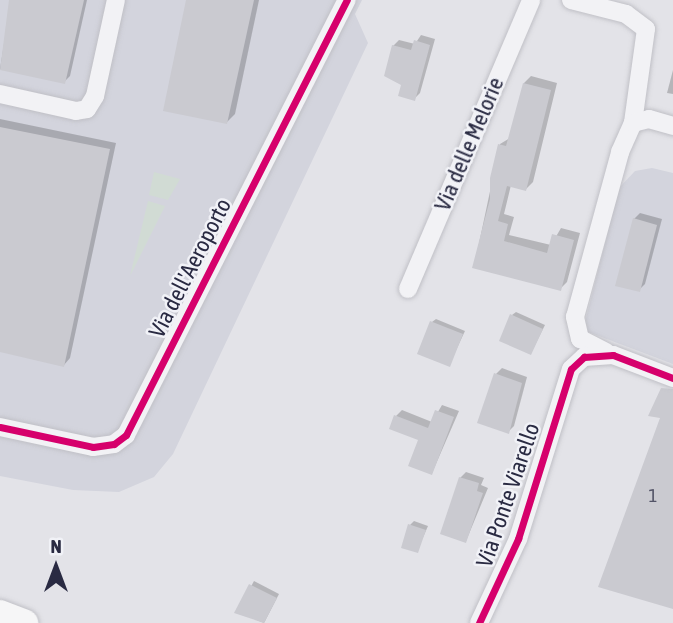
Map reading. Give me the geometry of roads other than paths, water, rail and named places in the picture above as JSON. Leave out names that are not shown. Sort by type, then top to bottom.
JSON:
[{"type":"main road","points":[[0,614],[24,623]]},
{"type":"street","points":[[0,94],[76,111],[87,109],[95,96],[116,0]]},
{"type":"street","name":"Via dell'Aeroporto","points":[[0,427],[93,447],[114,444],[126,435],[346,0]]},
{"type":"street","name":"Via delle Melorie","points":[[408,289],[531,0]]},
{"type":"street","points":[[571,0],[626,13],[646,29],[633,122],[620,152],[575,317],[584,343],[673,378]]},
{"type":"street","points":[[633,122],[649,119],[673,127]]},
{"type":"street","name":"Via Ponte Viarello","points":[[479,623],[518,539],[566,377],[584,357],[613,355]]}]
